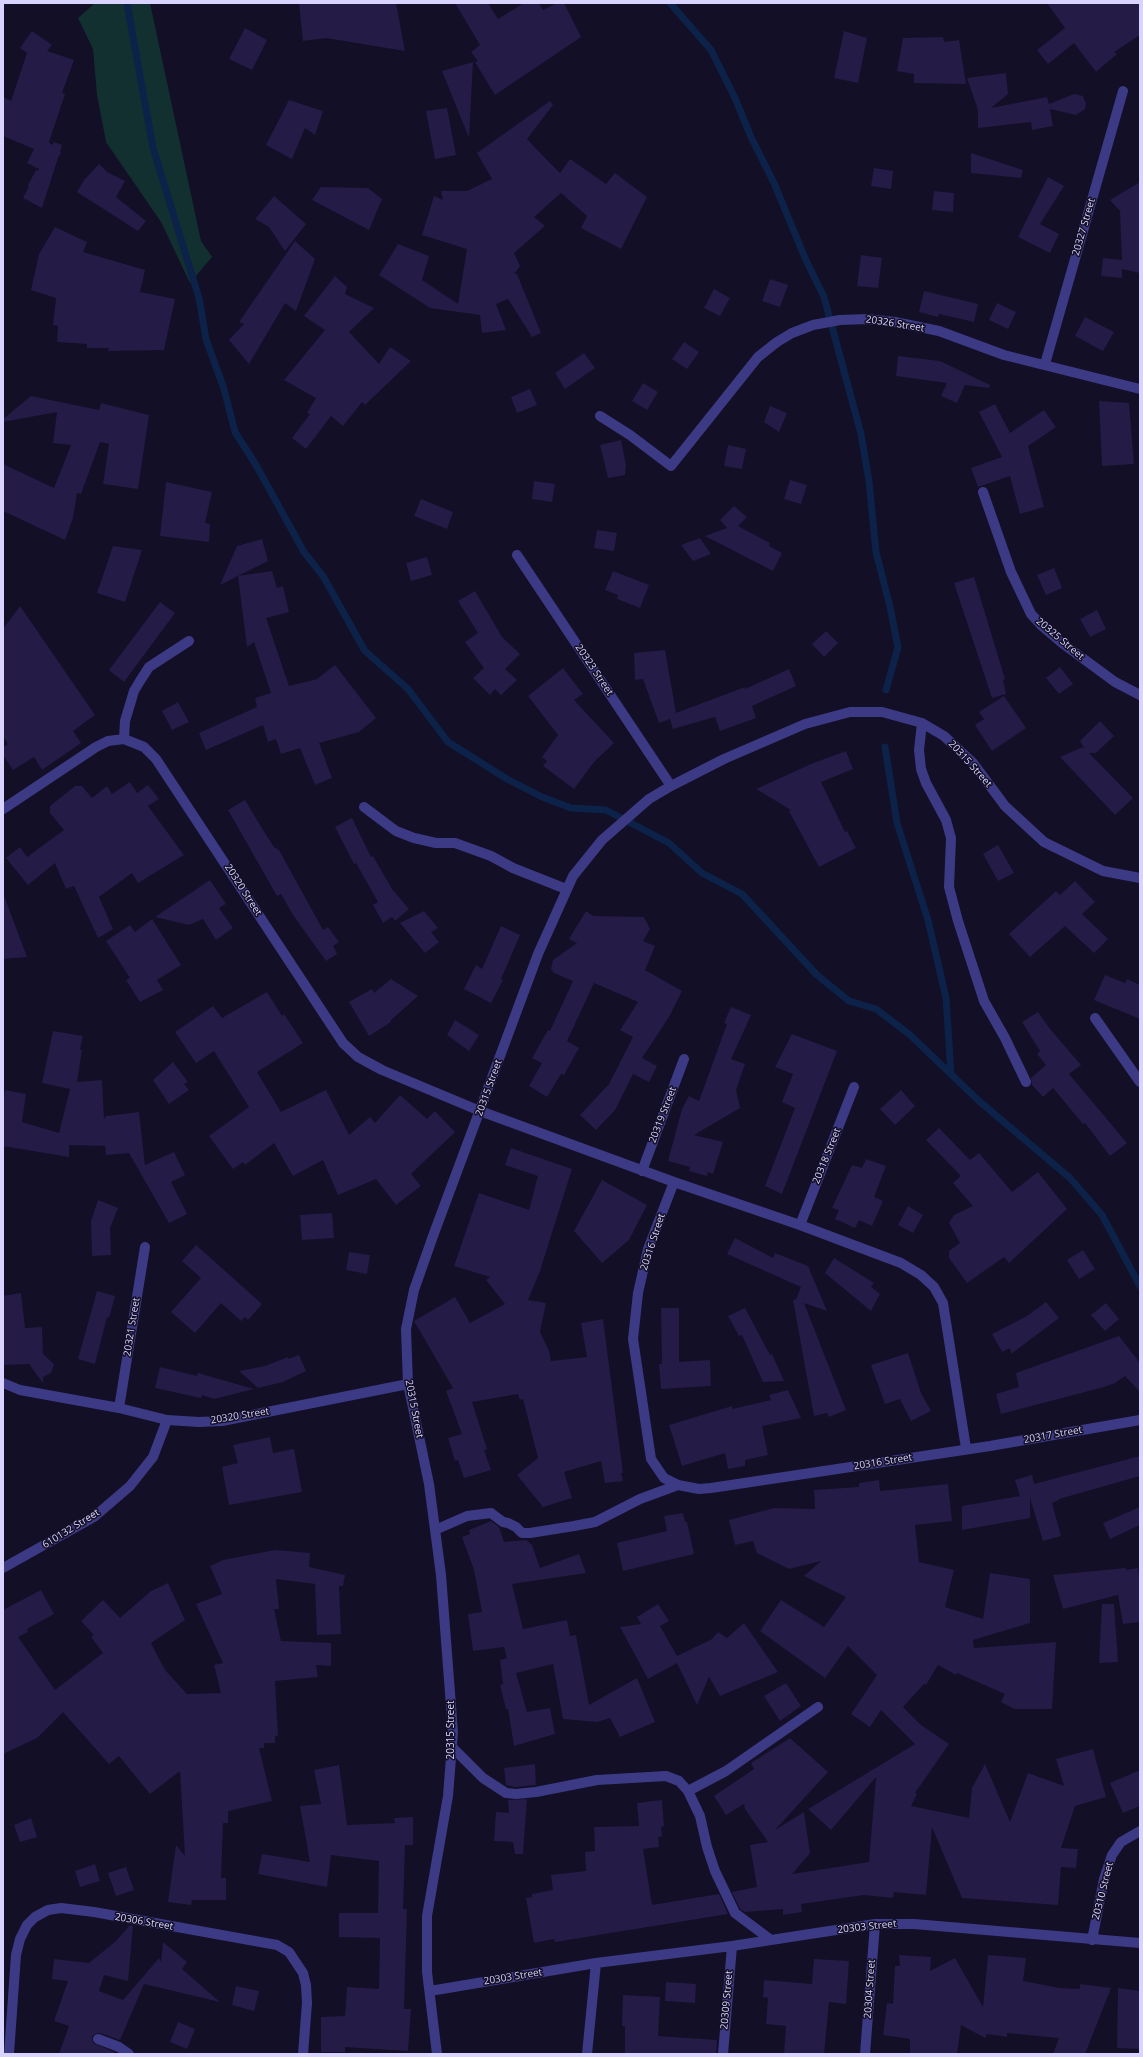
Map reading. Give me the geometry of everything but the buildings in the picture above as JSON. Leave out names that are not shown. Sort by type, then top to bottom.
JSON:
[{"type":"street","name":"20327 Street","points":[[1045,364],[1123,91]]},
{"type":"street","name":"20326 Street","points":[[600,416],[630,435],[671,466],[758,357],[777,342],[792,333],[813,325],[840,320],[867,318],[939,331],[1004,355],[1045,364],[1140,389]]},
{"type":"street","name":"20325 Street","points":[[983,492],[1011,572],[1031,614],[1042,626],[1062,643],[1115,682],[1140,695]]},
{"type":"street","name":"20323 Street","points":[[517,555],[671,786]]},
{"type":"street","points":[[3,809],[96,747],[108,741],[124,739],[125,721],[134,691],[149,667],[189,640]]},
{"type":"street","name":"20315 Street","points":[[437,2054],[427,1972],[427,1916],[448,1796],[453,1748],[446,1635],[435,1530],[429,1484],[408,1384],[406,1329],[414,1290],[538,954],[573,876],[602,840],[649,800],[671,786],[724,758],[798,727],[850,712],[882,712],[922,723],[944,736],[973,764],[1005,806],[1044,842],[1102,870],[1140,878]]},
{"type":"street","points":[[922,723],[919,750],[921,769],[926,783],[946,820],[950,838],[949,887],[958,921],[984,1001],[1005,1038],[1026,1082]]},
{"type":"street","name":"20320 Street","points":[[124,739],[144,747],[156,759],[343,1043],[358,1057],[382,1070],[480,1111]]},
{"type":"street","points":[[364,808],[396,831],[414,838],[436,843],[455,843],[491,856],[513,868],[566,889]]},
{"type":"street","points":[[1095,1018],[1140,1082]]},
{"type":"street","name":"20319 Street","points":[[642,1171],[684,1059]]},
{"type":"street","name":"20318 Street","points":[[800,1225],[854,1087]]},
{"type":"street","points":[[480,1111],[642,1171],[800,1225],[901,1263],[921,1275],[934,1287],[943,1303],[966,1448]]},
{"type":"street","name":"20316 Street","points":[[674,1182],[648,1249],[638,1294],[632,1339],[651,1458],[664,1478],[678,1485],[699,1489],[711,1488],[966,1448]]},
{"type":"street","name":"20321 Street","points":[[119,1408],[145,1247]]},
{"type":"street","name":"20320 Street","points":[[3,1383],[20,1390],[119,1408],[167,1420],[199,1422],[222,1421],[408,1384]]},
{"type":"street","name":"610132 Street","points":[[3,1568],[94,1517],[130,1486],[153,1457],[167,1420]]},
{"type":"street","name":"20317 Street","points":[[966,1448],[990,1446],[1140,1420]]},
{"type":"street","points":[[435,1530],[467,1516],[491,1513],[503,1522],[516,1527],[522,1533],[596,1522],[640,1499],[678,1485]]},
{"type":"street","points":[[688,1791],[726,1771],[818,1707]]},
{"type":"street","points":[[453,1748],[483,1778],[506,1793],[516,1794],[536,1792],[597,1780],[666,1776],[678,1781],[688,1791],[700,1816],[707,1847],[715,1871],[735,1913],[771,1940]]},
{"type":"street","name":"20310 Street","points":[[1092,1940],[1104,1879],[1112,1855],[1122,1842],[1140,1831]]},
{"type":"street","name":"20306 Street","points":[[9,2054],[16,1955],[20,1939],[27,1925],[35,1916],[48,1910],[62,1908],[94,1912],[277,1945],[289,1952],[303,1973],[306,1985],[307,2003],[303,2054]]},
{"type":"street","name":"20303 Street","points":[[430,1990],[596,1963],[732,1946],[875,1924],[914,1924],[1140,1943]]},
{"type":"street","name":"20304 Street","points":[[865,2054],[875,1924]]},
{"type":"street","name":"20309 Street","points":[[723,2054],[732,1946]]},
{"type":"street","points":[[587,2054],[596,1963]]},
{"type":"street","points":[[98,2039],[119,2047],[129,2054]]},
{"type":"green space","points":[[95,3],[150,3],[201,241],[212,257],[190,283],[161,222],[106,142],[97,95],[93,49],[78,18]]},
{"type":"waterway","points":[[127,3],[153,148],[199,298],[206,339],[224,389],[235,432],[256,465],[304,552],[323,576],[365,651],[408,689],[448,742],[507,779],[542,797],[571,808],[606,810],[669,843],[702,873],[742,894],[817,975],[849,1001],[876,1009],[909,1034],[979,1101],[1070,1178],[1102,1215],[1140,1286]]},
{"type":"waterway","points":[[670,3],[711,50],[774,183],[805,258],[824,297],[861,434],[869,481],[876,552],[890,607],[898,647],[886,690]]},
{"type":"waterway","points":[[885,747],[897,823],[928,920],[946,998],[951,1074]]}]
